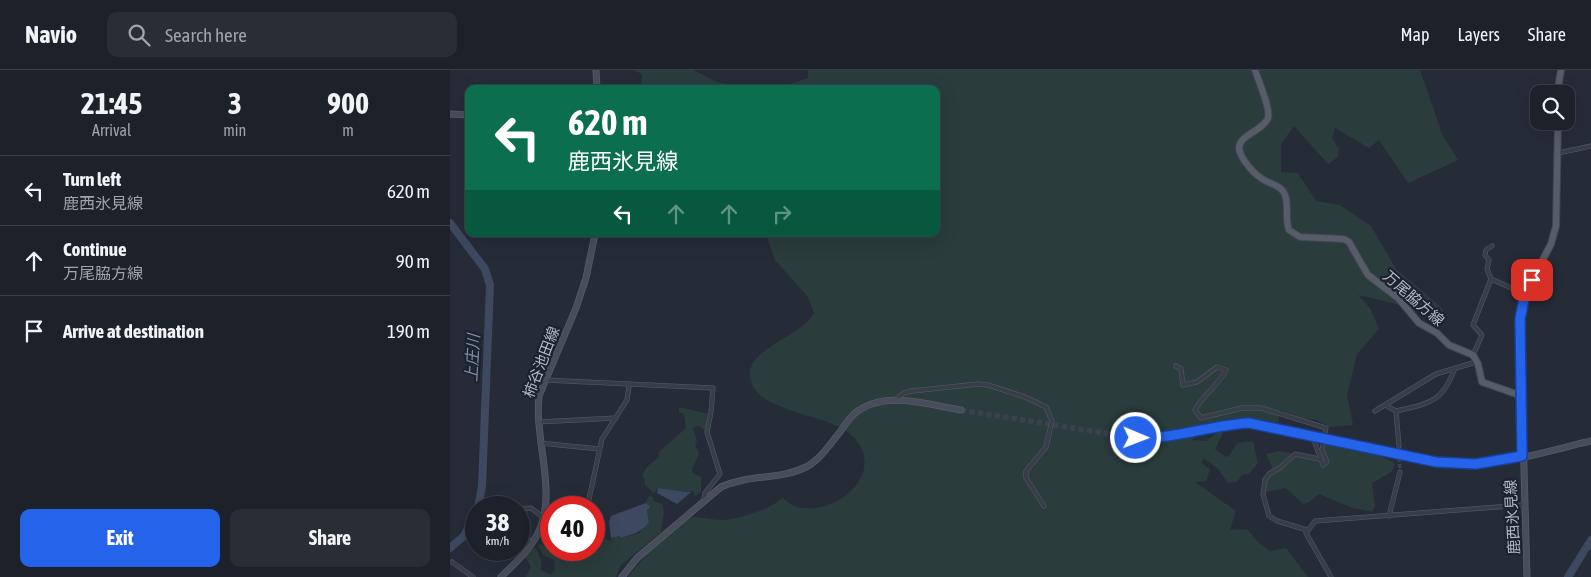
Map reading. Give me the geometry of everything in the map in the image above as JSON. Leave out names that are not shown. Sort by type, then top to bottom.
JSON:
[{"type":"main road","name":"万尾脇方線","points":[[1255,70],[1268,111],[1268,118],[1264,124],[1240,144],[1239,150],[1251,170],[1282,190],[1285,196],[1289,230],[1300,236],[1344,239],[1349,242],[1368,274],[1398,298],[1419,323],[1437,333],[1449,346],[1475,358]]},
{"type":"main road","points":[[1558,85],[1561,70]]},
{"type":"main road","points":[[1475,358],[1482,382],[1522,396],[1520,319],[1525,294],[1551,244],[1556,226],[1558,130]]},
{"type":"street","points":[[596,70],[597,85]]},
{"type":"street","points":[[450,114],[465,115]]},
{"type":"street","points":[[1558,154],[1591,146]]},
{"type":"street","name":"柿谷池田線","points":[[546,496],[538,422],[538,396],[576,308],[586,278],[594,237]]},
{"type":"street","points":[[1492,246],[1486,250],[1485,254],[1489,260],[1487,269],[1492,278],[1525,294]]},
{"type":"street","points":[[1375,411],[1388,406],[1436,374],[1455,368],[1475,358],[1482,334],[1473,325],[1492,278]]},
{"type":"street","points":[[1176,366],[1181,370],[1183,386],[1197,382],[1217,367],[1226,370],[1218,384],[1195,410],[1201,418],[1242,408],[1260,408],[1312,422],[1326,428],[1322,450],[1327,462],[1323,465],[1319,460],[1312,436]]},
{"type":"street","points":[[1396,411],[1439,397],[1450,381],[1455,368]]},
{"type":"street","points":[[544,380],[629,386],[713,388],[707,432],[720,474],[705,493],[704,499]]},
{"type":"street","points":[[895,400],[904,393],[912,391],[978,384],[1002,389],[1046,407],[1050,411],[1052,421],[1046,447],[1026,470],[1026,478],[1044,506]]},
{"type":"street","points":[[589,496],[602,440],[627,400],[629,386]]},
{"type":"street","name":"鹿西氷見線","points":[[1522,396],[1523,505],[1527,577]]},
{"type":"street","points":[[622,577],[637,558],[704,499],[721,487],[737,480],[786,474],[807,466],[816,460],[855,414],[868,406],[895,400],[961,410]]},
{"type":"street","points":[[1388,406],[1396,411]]},
{"type":"street","points":[[1396,411],[1399,446]]},
{"type":"street","points":[[538,422],[616,418]]},
{"type":"street","points":[[1136,438],[1159,439],[1233,424],[1249,423],[1436,462],[1476,464],[1591,441]]},
{"type":"street","points":[[540,443],[599,449]]},
{"type":"street","points":[[1307,530],[1277,521],[1269,516],[1263,494],[1265,480],[1269,474],[1281,467],[1295,454],[1319,460]]},
{"type":"street","points":[[1389,516],[1400,472]]},
{"type":"street","points":[[1307,530],[1315,521],[1324,519],[1389,516],[1523,505]]},
{"type":"street","points":[[530,508],[540,517]]},
{"type":"street","name":"柿谷池田線","points":[[530,544],[540,526]]},
{"type":"street","points":[[1307,530],[1309,542],[1330,577]]},
{"type":"street","name":"柿谷池田線","points":[[501,577],[516,561]]},
{"type":"street","points":[[452,562],[473,577]]},
{"type":"shaded area","points":[[633,70],[693,70],[717,82],[733,85],[641,85],[642,74]]},
{"type":"shaded area","points":[[808,70],[1420,70],[1442,134],[1458,160],[1408,183],[1379,140],[1369,148],[1335,128],[1332,138],[1339,149],[1338,157],[1328,164],[1294,126],[1281,144],[1281,172],[1298,173],[1316,201],[1340,205],[1371,226],[1396,269],[1441,307],[1446,316],[1358,295],[1370,308],[1379,329],[1357,354],[1347,395],[1353,425],[1330,427],[1317,420],[1301,418],[1280,410],[1278,425],[1247,419],[1205,426],[1192,440],[1206,441],[1220,431],[1223,433],[1215,449],[1226,457],[1229,456],[1237,443],[1253,441],[1258,463],[1249,474],[1242,475],[1237,482],[1228,483],[1218,469],[1205,459],[1201,462],[1210,470],[1206,481],[1195,482],[1236,511],[1230,530],[1247,529],[1258,542],[1270,551],[1286,548],[1308,577],[628,577],[645,556],[690,517],[722,520],[737,518],[762,510],[782,498],[799,508],[815,508],[829,505],[852,490],[860,479],[864,467],[863,454],[857,441],[847,431],[766,400],[755,390],[750,377],[751,367],[765,350],[798,329],[814,313],[808,297],[775,260],[767,237],[940,237],[940,85],[788,85],[808,78]]},
{"type":"shaded area","points":[[679,407],[710,414],[706,430],[698,426],[693,428],[697,441],[695,445],[699,454],[692,469],[693,473],[701,477],[701,492],[695,496],[694,491],[686,492],[658,488],[654,493],[645,485],[642,475],[648,466],[659,457],[658,453],[686,428],[684,414],[679,412]]},
{"type":"shaded area","points":[[1326,442],[1368,451],[1393,462],[1395,465],[1391,472],[1372,483],[1375,506],[1372,512],[1353,508],[1319,494],[1308,503],[1303,504],[1286,488],[1265,492],[1266,481],[1272,467],[1266,454],[1279,451],[1312,456],[1311,460],[1316,460],[1324,467],[1330,464],[1325,451]]},
{"type":"shaded area","points":[[652,496],[654,501],[662,504],[664,512],[661,532],[620,566],[616,577],[526,577],[531,566],[528,561],[530,561],[530,552],[535,547],[540,557],[541,570],[551,575],[555,570],[554,561],[605,561],[605,539],[611,541],[611,538],[620,536],[622,538],[639,533],[649,522],[647,511],[650,507],[646,503],[648,497]]},
{"type":"water","points":[[658,488],[691,492],[677,504],[657,493]]},
{"type":"water","points":[[646,503],[650,507],[647,511],[649,522],[646,526],[633,534],[621,538],[620,536],[611,538],[609,522],[611,516]]},
{"type":"waterway","name":"上庄川","points":[[450,223],[485,269],[490,285],[480,496]]},
{"type":"waterway","name":"上庄川","points":[[450,548],[465,534]]},
{"type":"waterway","points":[[1568,577],[1591,540]]},
{"type":"tunnel","points":[[961,410],[1135,438]]},
{"type":"tunnel","points":[[1399,446],[1400,472]]},
{"type":"route","points":[[1136,438],[1159,439],[1233,424],[1249,423],[1436,462],[1476,464],[1522,456],[1520,319],[1525,294],[1532,280]]}]
